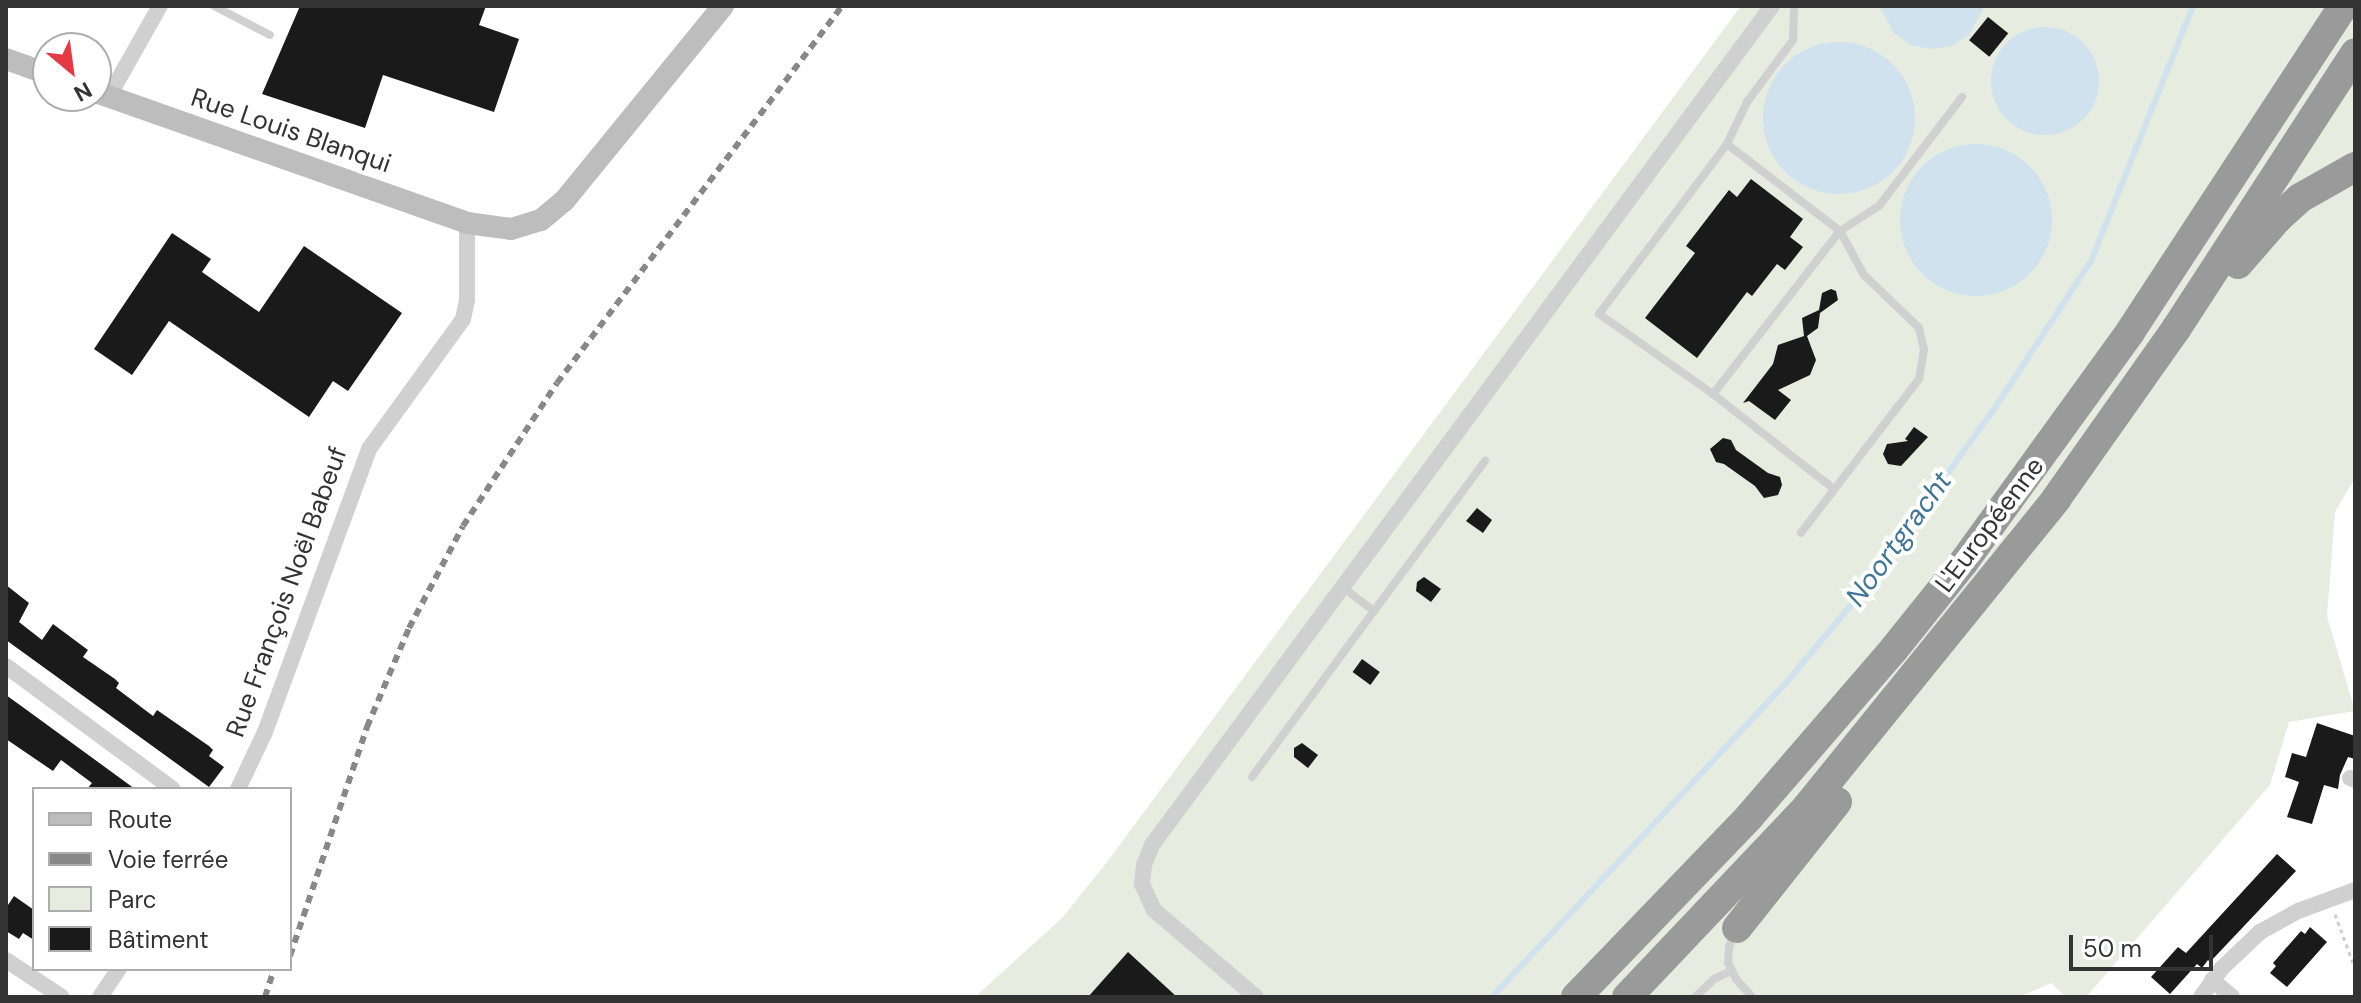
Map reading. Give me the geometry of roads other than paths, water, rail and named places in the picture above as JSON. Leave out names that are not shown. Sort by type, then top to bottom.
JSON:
[{"type":"highway","name":"L'Européenne","points":[[1576,997],[1674,899],[1782,781],[1963,563],[2137,321],[2343,6]]},
{"type":"highway","name":"L'Européenne","points":[[1627,997],[1807,807],[1981,594],[2075,473],[2176,329],[2355,53]]},
{"type":"highway","points":[[2075,473],[2180,351],[2260,237],[2308,192],[2355,167]]},
{"type":"highway","points":[[1737,928],[1895,728],[1981,594]]},
{"type":"street","points":[[112,79],[160,6]]},
{"type":"street","points":[[467,223],[511,229],[541,220],[557,209],[723,6]]},
{"type":"street","points":[[1256,997],[1154,910],[1142,884],[1144,865],[1158,835],[1772,6]]},
{"type":"street","points":[[6,59],[32,68]]},
{"type":"street","name":"Rue Louis Blanqui","points":[[112,98],[467,223]]},
{"type":"street","name":"Rue François Noël Babeuf","points":[[239,787],[265,732],[369,449],[463,319],[467,300],[467,223]]},
{"type":"street","points":[[6,666],[170,787]]},
{"type":"street","points":[[2201,997],[2212,980],[2260,932],[2284,918],[2355,890]]},
{"type":"street","points":[[6,960],[62,997]]},
{"type":"street","points":[[100,997],[118,971]]},
{"type":"street","points":[[2212,980],[2232,997]]},
{"type":"lane","points":[[214,6],[270,35]]},
{"type":"lane","points":[[1794,6],[1793,40],[1747,102],[1727,144],[1599,314],[1713,394],[1834,489]]},
{"type":"lane","points":[[1713,394],[1840,231],[1879,206],[1962,97]]},
{"type":"lane","points":[[1727,144],[1840,231],[1864,275],[1919,328],[1924,349],[1919,379],[1801,533]]},
{"type":"lane","points":[[1252,777],[1485,461]]},
{"type":"lane","points":[[1342,587],[1374,611]]},
{"type":"lane","points":[[1737,928],[1728,955],[1731,971],[1752,997]]},
{"type":"lane","points":[[1695,997],[1714,979],[1731,971]]},
{"type":"water","points":[[1879,6],[1985,6],[1969,35],[1951,46],[1931,49],[1911,45],[1894,33]]},
{"type":"water","points":[[2045,27],[2066,31],[2083,43],[2095,60],[2099,81],[2095,102],[2083,119],[2066,131],[2045,135],[2024,131],[2007,119],[1995,102],[1991,81],[1995,60],[2007,43],[2024,31]]},
{"type":"water","points":[[1839,42],[1868,48],[1893,64],[1909,89],[1915,118],[1909,147],[1893,172],[1868,188],[1839,194],[1810,188],[1785,172],[1769,147],[1763,118],[1769,89],[1785,64],[1810,48]]},
{"type":"water","points":[[1976,144],[2005,150],[2030,166],[2046,191],[2052,220],[2046,249],[2030,274],[2005,290],[1976,296],[1947,290],[1922,274],[1906,249],[1900,220],[1906,191],[1922,166],[1947,150]]},
{"type":"waterway","name":"Noortgracht","points":[[1492,997],[1785,684],[1861,593],[1995,408],[2091,261],[2193,6]]},
{"type":"railway","points":[[292,950],[367,727],[409,628],[463,526],[557,383],[842,6]]},
{"type":"railway","points":[[265,997],[273,971]]}]
